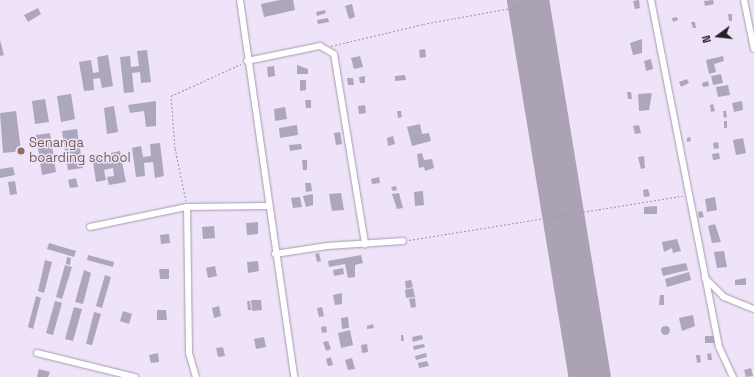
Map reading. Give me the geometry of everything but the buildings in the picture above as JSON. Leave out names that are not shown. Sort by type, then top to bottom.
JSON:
[{"type":"street","points":[[240,0],[247,61],[294,377]]},
{"type":"street","points":[[651,0],[691,194],[719,347],[733,377]]},
{"type":"street","points":[[744,0],[754,49]]},
{"type":"street","points":[[247,61],[326,47],[334,54],[365,244]]},
{"type":"street","points":[[90,227],[187,207],[269,206]]},
{"type":"street","points":[[187,207],[189,353],[196,377]]},
{"type":"street","points":[[275,254],[365,244],[403,242]]},
{"type":"street","points":[[706,278],[724,297],[754,309]]},
{"type":"street","points":[[37,353],[135,377]]},
{"type":"path","points":[[326,47],[423,24],[512,8],[531,0]]},
{"type":"path","points":[[187,207],[175,148],[171,96],[247,61]]},
{"type":"path","points":[[403,242],[691,194]]},
{"type":"runway","points":[[528,0],[590,377]]},
{"type":"place","name":"Senanga boarding school","points":[[21,151]]}]
